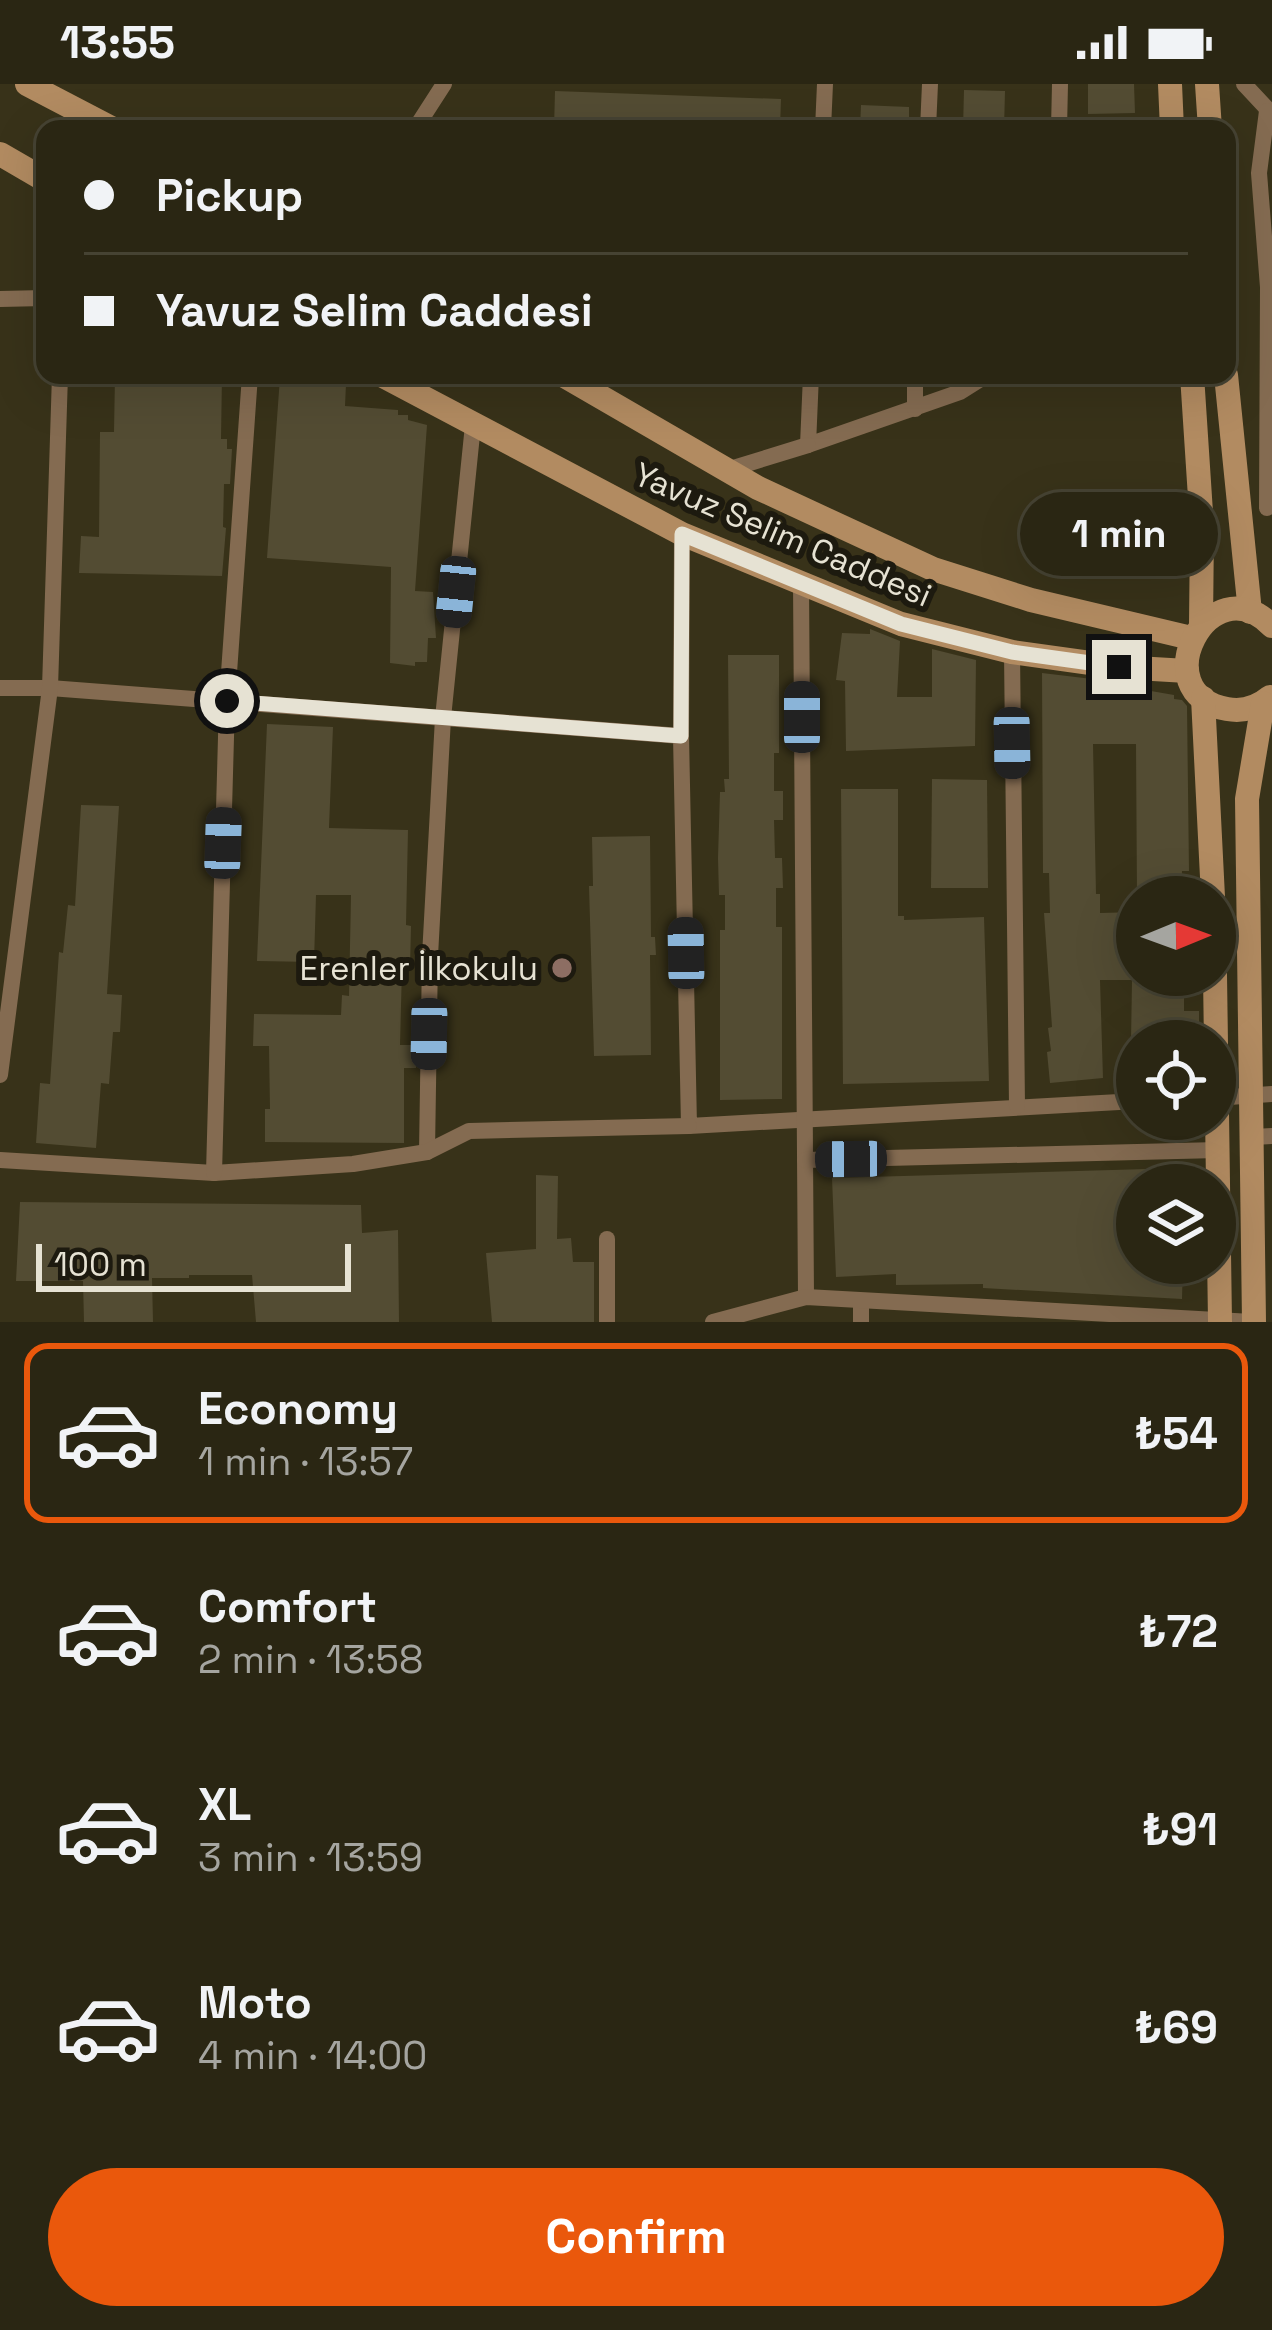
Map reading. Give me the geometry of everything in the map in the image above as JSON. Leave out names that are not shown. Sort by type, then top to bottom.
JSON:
[{"type":"main road","points":[[28,84],[96,120]]},
{"type":"main road","points":[[1171,84],[1172,120]]},
{"type":"main road","points":[[1207,84],[1209,120]]},
{"type":"main road","points":[[0,154],[36,175]]},
{"type":"main road","name":"Yavuz Selim Caddesi","points":[[397,384],[682,534],[901,624],[1012,652],[1119,667],[1187,670]]},
{"type":"main road","name":"Yavuz Selim Caddesi","points":[[578,384],[728,470],[933,569],[1031,600],[1196,631]]},
{"type":"main road","points":[[1193,384],[1202,528],[1196,631],[1187,670],[1203,698],[1212,876]]},
{"type":"main road","points":[[1227,384],[1250,611]]},
{"type":"main road","points":[[1196,631],[1216,614],[1250,611],[1272,626]]},
{"type":"main road","points":[[1203,698],[1232,710],[1268,699],[1247,799],[1263,1137],[1253,1322]]},
{"type":"main road","points":[[1218,1140],[1220,1322]]},
{"type":"street","points":[[421,120],[444,84]]},
{"type":"street","points":[[823,120],[825,84]]},
{"type":"street","points":[[928,120],[930,84]]},
{"type":"street","points":[[1059,120],[1060,84]]},
{"type":"street","points":[[1244,84],[1270,112],[1259,172],[1268,286],[1267,508]]},
{"type":"street","points":[[0,299],[36,298]]},
{"type":"street","points":[[0,1076],[50,688],[60,384]]},
{"type":"street","points":[[214,1172],[227,701],[249,384]]},
{"type":"street","points":[[808,445],[811,384]]},
{"type":"street","points":[[915,409],[916,384]]},
{"type":"street","points":[[728,470],[915,409],[973,384]]},
{"type":"street","points":[[427,1152],[430,956],[443,718],[472,425]]},
{"type":"street","points":[[682,534],[689,1126]]},
{"type":"street","points":[[801,582],[806,1297]]},
{"type":"street","points":[[1012,652],[1017,1106]]},
{"type":"street","points":[[0,688],[681,736]]},
{"type":"street","points":[[0,1160],[214,1172],[353,1164],[427,1152],[469,1131],[689,1126],[1116,1102]]},
{"type":"street","points":[[805,1160],[1218,1150]]},
{"type":"street","points":[[607,1239],[608,1322]]},
{"type":"street","points":[[713,1322],[747,1319],[806,1297],[951,1314],[1253,1322]]},
{"type":"street","points":[[861,1302],[861,1322]]},
{"type":"building","points":[[1088,84],[1134,84],[1135,113],[1088,114]]},
{"type":"building","points":[[964,90],[1005,91],[1004,120],[963,120]]},
{"type":"building","points":[[555,91],[781,99],[780,120],[554,120]]},
{"type":"building","points":[[861,105],[909,107],[909,120],[860,120]]},
{"type":"building","points":[[115,384],[222,384],[221,439],[227,439],[227,449],[232,449],[230,484],[224,484],[222,576],[79,573],[81,536],[99,537],[100,432],[114,432]]},
{"type":"building","points":[[279,384],[346,384],[345,406],[398,410],[398,415],[427,425],[415,591],[433,592],[436,638],[428,638],[427,662],[415,662],[415,666],[390,663],[391,567],[267,558]]},
{"type":"building","points":[[1111,494],[1154,550],[1133,571],[1088,512]]},
{"type":"building","points":[[870,629],[900,641],[897,697],[932,697],[932,649],[976,660],[975,746],[846,751],[845,681],[836,680],[842,633],[870,634]]},
{"type":"building","points":[[728,655],[779,655],[779,753],[774,753],[774,791],[783,791],[783,820],[774,820],[775,858],[782,858],[783,888],[776,888],[776,927],[782,927],[782,1099],[720,1100],[720,930],[725,930],[725,895],[719,895],[718,858],[720,792],[725,792],[724,779],[729,779]]},
{"type":"building","points":[[1042,673],[1151,686],[1151,691],[1182,700],[1187,706],[1189,871],[1182,871],[1182,876],[1137,876],[1136,744],[1093,744],[1096,894],[1100,894],[1100,913],[1116,913],[1116,980],[1100,980],[1103,1078],[1050,1083],[1047,1052],[1051,1051],[1048,1028],[1052,1027],[1044,913],[1050,913],[1049,873],[1043,873]]},
{"type":"building","points":[[267,724],[333,727],[329,828],[408,830],[410,968],[402,968],[400,1045],[416,1045],[416,1068],[404,1068],[404,1143],[265,1142],[265,1109],[270,1109],[269,1046],[253,1046],[254,1014],[341,1015],[342,995],[349,996],[351,895],[316,895],[314,962],[257,961]]},
{"type":"building","points":[[932,779],[987,780],[988,888],[931,888]]},
{"type":"building","points":[[841,789],[898,789],[898,916],[904,920],[984,917],[989,1081],[843,1084]]},
{"type":"building","points":[[81,805],[119,806],[107,994],[122,995],[120,1032],[113,1032],[109,1084],[101,1083],[96,1148],[36,1143],[40,1083],[50,1084],[59,952],[63,953],[68,905],[75,906]]},
{"type":"building","points":[[650,836],[651,937],[655,937],[656,955],[650,955],[651,1055],[594,1056],[592,837]]},
{"type":"building","points":[[1132,996],[1184,996],[1184,1011],[1199,1011],[1199,1020],[1131,1020]]},
{"type":"building","points":[[1116,1170],[1116,1284],[1182,1284],[1182,1299],[983,1288],[983,1284],[896,1285],[896,1274],[836,1277],[832,1178]]},
{"type":"building","points":[[536,1175],[558,1176],[557,1239],[571,1238],[573,1262],[594,1262],[594,1322],[492,1322],[486,1253],[536,1249]]},
{"type":"building","points":[[20,1202],[361,1205],[362,1233],[398,1230],[399,1322],[256,1322],[252,1275],[189,1275],[152,1278],[153,1322],[84,1322],[83,1281],[16,1281]]},
{"type":"place","name":"Erenler İlkokulu","points":[[562,968]]},
{"type":"route","points":[[227,701],[681,736],[682,534],[901,624],[1012,652],[1119,667]]}]
